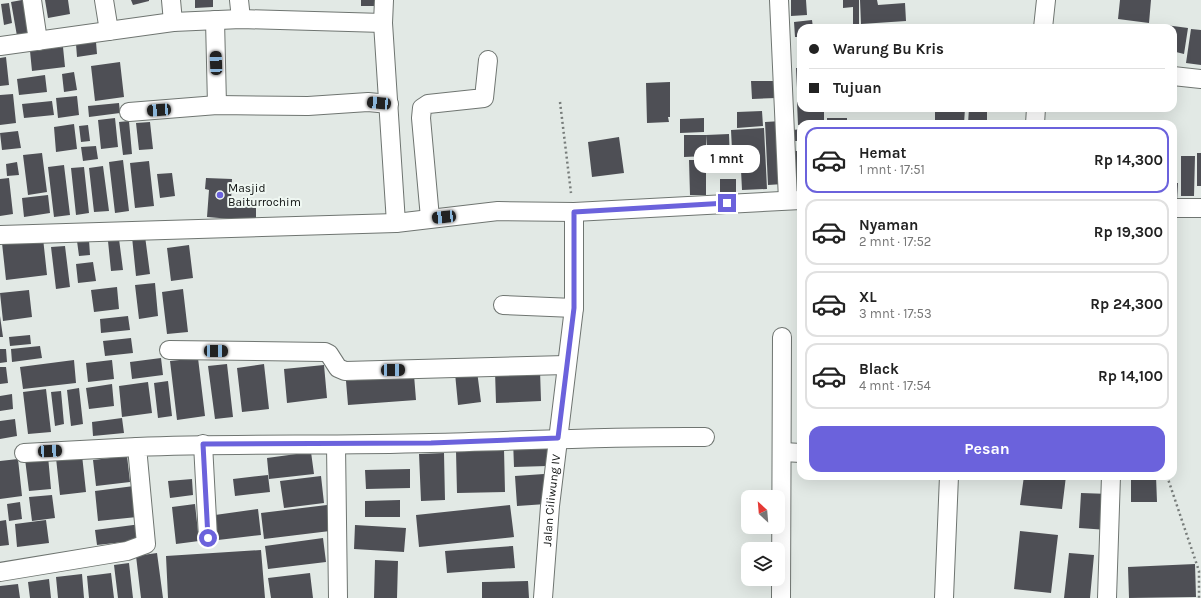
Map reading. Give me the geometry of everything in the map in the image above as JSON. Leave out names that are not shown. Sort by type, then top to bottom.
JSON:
[{"type":"street","points":[[32,0],[38,41]]},
{"type":"street","points":[[104,0],[109,31]]},
{"type":"street","points":[[171,0],[173,22]]},
{"type":"street","points":[[239,0],[241,19]]},
{"type":"street","points":[[384,0],[383,23],[396,223]]},
{"type":"street","points":[[0,234],[396,223],[498,211],[574,212],[794,200],[779,0]]},
{"type":"street","points":[[1043,24],[1046,0]]},
{"type":"street","points":[[0,46],[173,22],[241,19],[383,23]]},
{"type":"street","points":[[215,20],[217,106]]},
{"type":"street","points":[[430,218],[421,118],[422,108],[428,104],[484,98],[488,60]]},
{"type":"street","points":[[1177,76],[1201,79]]},
{"type":"street","points":[[129,112],[217,106],[308,106],[368,102],[389,104]]},
{"type":"street","points":[[1177,208],[1201,208]]},
{"type":"street","name":"Jalan Ciliwung IV","points":[[543,598],[558,438],[574,308],[574,212]]},
{"type":"street","points":[[503,305],[574,308]]},
{"type":"street","points":[[781,598],[783,452],[782,337]]},
{"type":"street","points":[[169,350],[325,352],[329,354],[338,368],[345,371],[566,365]]},
{"type":"street","points":[[24,453],[203,444],[336,445],[558,438],[705,437]]},
{"type":"street","points":[[203,444],[208,538]]},
{"type":"street","points":[[336,445],[338,598]]},
{"type":"street","points":[[0,572],[127,551],[146,544],[137,447]]},
{"type":"street","points":[[783,452],[797,453]]},
{"type":"street","points":[[944,598],[949,480]]},
{"type":"street","points":[[1107,598],[1111,480]]},
{"type":"path","points":[[560,102],[574,212]]},
{"type":"path","points":[[1168,480],[1199,571],[1199,598]]},
{"type":"building","points":[[29,0],[34,33],[17,36],[11,2]]},
{"type":"building","points":[[45,0],[68,0],[70,14],[48,18]]},
{"type":"building","points":[[131,0],[149,0],[149,1],[133,5]]},
{"type":"building","points":[[195,0],[213,0],[213,7],[195,8]]},
{"type":"building","points":[[361,0],[378,0],[378,6],[361,6]]},
{"type":"building","points":[[791,0],[806,0],[807,15],[791,16]]},
{"type":"building","points":[[843,0],[859,0],[859,24],[853,24],[853,7],[843,8]]},
{"type":"building","points":[[860,0],[877,0],[878,5],[905,3],[906,21],[861,24]]},
{"type":"building","points":[[1120,0],[1151,0],[1149,23],[1118,19]]},
{"type":"building","points":[[9,3],[12,23],[4,25],[1,4]]},
{"type":"building","points":[[812,20],[812,24],[797,24],[797,37],[795,37],[794,22]]},
{"type":"building","points":[[1177,27],[1188,28],[1184,54],[1177,52]]},
{"type":"building","points":[[1191,29],[1201,30],[1201,65],[1186,63]]},
{"type":"building","points":[[96,42],[97,54],[77,57],[76,44]]},
{"type":"building","points":[[63,47],[65,67],[32,71],[30,51]]},
{"type":"building","points":[[6,57],[9,85],[0,86],[0,58]]},
{"type":"building","points":[[120,62],[124,97],[95,101],[91,66]]},
{"type":"building","points":[[74,72],[77,90],[64,92],[62,74]]},
{"type":"building","points":[[45,75],[47,92],[19,95],[17,79]]},
{"type":"building","points":[[751,81],[776,81],[776,98],[752,99]]},
{"type":"building","points":[[670,82],[669,122],[647,123],[646,83]]},
{"type":"building","points":[[13,94],[16,123],[0,125],[0,95]]},
{"type":"building","points":[[77,96],[79,115],[58,118],[56,98]]},
{"type":"building","points":[[52,101],[54,115],[24,118],[22,104]]},
{"type":"building","points":[[119,103],[120,113],[89,117],[88,106]]},
{"type":"building","points":[[762,111],[763,126],[737,128],[737,112]]},
{"type":"building","points":[[797,112],[824,112],[824,120],[798,120]]},
{"type":"building","points":[[935,112],[965,112],[964,120],[935,120]]},
{"type":"building","points":[[969,112],[987,112],[987,120],[968,120]]},
{"type":"building","points":[[115,118],[118,147],[101,149],[98,120]]},
{"type":"building","points":[[704,118],[704,132],[680,133],[680,119]]},
{"type":"building","points":[[827,118],[847,118],[847,120],[827,120]]},
{"type":"building","points":[[129,121],[132,154],[123,155],[119,122]]},
{"type":"building","points":[[782,121],[783,184],[768,185],[765,122]]},
{"type":"building","points":[[150,122],[153,149],[139,150],[136,123]]},
{"type":"building","points":[[74,124],[77,149],[56,152],[54,127]]},
{"type":"building","points":[[88,125],[90,141],[81,142],[79,126]]},
{"type":"building","points":[[764,128],[767,189],[742,190],[741,170],[733,170],[731,130]]},
{"type":"building","points":[[793,130],[797,130],[797,141],[793,141]]},
{"type":"building","points":[[18,131],[21,148],[2,150],[0,133]]},
{"type":"building","points":[[729,134],[730,160],[708,161],[706,135]]},
{"type":"building","points":[[684,135],[706,135],[706,156],[684,157]]},
{"type":"building","points":[[619,137],[624,173],[592,177],[588,142]]},
{"type":"building","points":[[96,146],[98,159],[83,161],[81,147]]},
{"type":"building","points":[[795,151],[797,151],[797,180],[795,180]]},
{"type":"building","points":[[42,153],[47,192],[28,195],[23,155]]},
{"type":"building","points":[[1197,153],[1201,153],[1201,186],[1197,186]]},
{"type":"building","points":[[1181,156],[1195,156],[1194,196],[1181,196]]},
{"type":"building","points":[[123,160],[129,211],[115,213],[109,162]]},
{"type":"building","points":[[689,160],[706,160],[706,195],[690,195]]},
{"type":"building","points":[[149,161],[154,206],[135,208],[130,163]]},
{"type":"building","points":[[17,162],[19,175],[7,176],[6,164]]},
{"type":"building","points":[[64,165],[70,215],[54,217],[48,167]]},
{"type":"building","points":[[103,166],[109,211],[94,212],[89,168]]},
{"type":"building","points":[[84,167],[89,213],[76,215],[71,168]]},
{"type":"building","points":[[172,173],[175,196],[160,198],[157,174]]},
{"type":"building","points":[[9,178],[13,214],[0,216],[0,179]]},
{"type":"building","name":"Masjid Baiturrochim","points":[[206,178],[232,179],[231,202],[256,201],[256,221],[207,217],[209,190],[205,189]]},
{"type":"building","points":[[720,179],[736,179],[736,194],[720,195]]},
{"type":"building","points":[[48,195],[50,213],[24,217],[22,198]]},
{"type":"building","points":[[145,236],[150,274],[136,276],[132,237]]},
{"type":"building","points":[[43,238],[47,275],[6,280],[2,243]]},
{"type":"building","points":[[119,239],[123,270],[111,271],[108,241]]},
{"type":"building","points":[[89,240],[90,255],[79,256],[77,241]]},
{"type":"building","points":[[189,245],[193,278],[171,281],[167,248]]},
{"type":"building","points":[[65,246],[70,287],[56,289],[51,247]]},
{"type":"building","points":[[93,262],[96,281],[78,283],[76,264]]},
{"type":"building","points":[[155,283],[158,316],[139,319],[135,285]]},
{"type":"building","points":[[117,287],[119,309],[94,312],[91,290]]},
{"type":"building","points":[[183,289],[188,332],[167,334],[162,292]]},
{"type":"building","points":[[29,290],[32,317],[3,321],[0,293]]},
{"type":"building","points":[[0,316],[3,337],[0,337]]},
{"type":"building","points":[[128,316],[130,330],[101,333],[100,319]]},
{"type":"building","points":[[30,335],[31,344],[10,346],[9,337]]},
{"type":"building","points":[[131,338],[133,353],[105,356],[103,341]]},
{"type":"building","points":[[40,346],[42,358],[12,362],[11,349]]},
{"type":"building","points":[[0,349],[6,349],[7,362],[0,363]]},
{"type":"building","points":[[161,358],[163,375],[132,379],[130,362]]},
{"type":"building","points":[[198,358],[205,416],[177,420],[170,361]]},
{"type":"building","points":[[74,360],[76,383],[23,389],[20,367]]},
{"type":"building","points":[[112,360],[114,379],[88,382],[86,363]]},
{"type":"building","points":[[227,364],[233,417],[215,419],[208,366]]},
{"type":"building","points":[[264,364],[269,409],[242,412],[237,368]]},
{"type":"building","points":[[324,365],[327,398],[287,403],[284,369]]},
{"type":"building","points":[[0,367],[6,367],[8,383],[0,384]]},
{"type":"building","points":[[540,370],[541,401],[496,403],[495,371]]},
{"type":"building","points":[[477,371],[481,402],[458,405],[455,373]]},
{"type":"building","points":[[414,375],[416,400],[348,405],[346,381]]},
{"type":"building","points":[[168,381],[172,416],[158,418],[154,383]]},
{"type":"building","points":[[148,382],[152,413],[122,417],[119,386]]},
{"type":"building","points":[[112,384],[114,406],[89,409],[86,388]]},
{"type":"building","points":[[79,388],[83,424],[71,426],[67,390]]},
{"type":"building","points":[[46,389],[51,432],[28,434],[23,392]]},
{"type":"building","points":[[61,391],[64,424],[55,426],[51,392]]},
{"type":"building","points":[[12,394],[13,409],[0,411],[0,396]]},
{"type":"building","points":[[122,418],[124,433],[93,436],[92,422]]},
{"type":"building","points":[[15,419],[17,436],[0,439],[0,421]]},
{"type":"building","points":[[547,439],[547,466],[514,467],[513,440]]},
{"type":"building","points":[[504,449],[505,492],[457,493],[456,451]]},
{"type":"building","points":[[311,452],[314,474],[269,479],[267,458]]},
{"type":"building","points":[[444,453],[445,500],[421,501],[419,454]]},
{"type":"building","points":[[82,455],[86,492],[60,495],[56,458]]},
{"type":"building","points":[[48,456],[51,489],[29,491],[25,459]]},
{"type":"building","points":[[127,456],[130,482],[96,486],[93,460]]},
{"type":"building","points":[[18,459],[22,496],[0,499],[0,461]]},
{"type":"building","points":[[410,469],[410,488],[366,489],[365,470]]},
{"type":"building","points":[[544,474],[546,504],[517,506],[515,476]]},
{"type":"building","points":[[268,475],[270,492],[235,496],[233,479]]},
{"type":"building","points":[[321,476],[324,503],[284,508],[280,481]]},
{"type":"building","points":[[192,479],[193,495],[170,498],[168,481]]},
{"type":"building","points":[[1023,480],[1066,480],[1062,509],[1020,505]]},
{"type":"building","points":[[1131,480],[1156,480],[1157,502],[1131,502]]},
{"type":"building","points":[[134,486],[137,517],[98,521],[95,491]]},
{"type":"building","points":[[1081,493],[1110,494],[1108,530],[1079,528]]},
{"type":"building","points":[[52,495],[55,518],[32,521],[29,497]]},
{"type":"building","points":[[400,500],[400,517],[365,517],[365,501]]},
{"type":"building","points":[[20,502],[22,519],[9,521],[7,504]]},
{"type":"building","points":[[195,504],[199,541],[176,544],[172,507]]},
{"type":"building","points":[[327,505],[330,531],[264,539],[261,513]]},
{"type":"building","points":[[510,505],[514,537],[419,547],[416,515]]},
{"type":"building","points":[[258,509],[261,535],[218,540],[215,515]]},
{"type":"building","points":[[6,520],[9,545],[0,546],[0,521]]},
{"type":"building","points":[[46,520],[49,543],[17,547],[15,524]]},
{"type":"building","points":[[141,524],[142,540],[97,545],[95,530]]},
{"type":"building","points":[[355,525],[406,528],[404,552],[354,549]]},
{"type":"building","points":[[1020,531],[1058,535],[1051,593],[1014,589]]},
{"type":"building","points":[[323,538],[326,562],[268,569],[265,546]]},
{"type":"building","points":[[513,546],[515,568],[447,573],[445,551]]},
{"type":"building","points":[[261,550],[265,598],[168,598],[166,556]]},
{"type":"building","points":[[157,553],[163,598],[141,598],[136,556]]},
{"type":"building","points":[[1069,553],[1094,555],[1090,598],[1064,598]]},
{"type":"building","points":[[375,560],[398,561],[397,598],[374,598]]},
{"type":"building","points":[[129,563],[133,598],[118,598],[114,565]]},
{"type":"building","points":[[1195,564],[1196,597],[1129,598],[1128,567]]},
{"type":"building","points":[[111,573],[114,598],[89,598],[87,576]]},
{"type":"building","points":[[310,573],[313,598],[271,598],[268,578]]},
{"type":"building","points":[[82,574],[84,598],[58,598],[56,577]]},
{"type":"building","points":[[49,579],[51,598],[30,598],[28,582]]},
{"type":"building","points":[[528,581],[529,598],[482,598],[482,582]]},
{"type":"building","points":[[18,584],[20,598],[0,598],[0,586]]},
{"type":"place","name":"Masjid Baiturrochim","points":[[220,195]]},
{"type":"route","points":[[208,538],[203,444],[336,445],[558,438],[574,308],[574,212],[727,203]]}]
